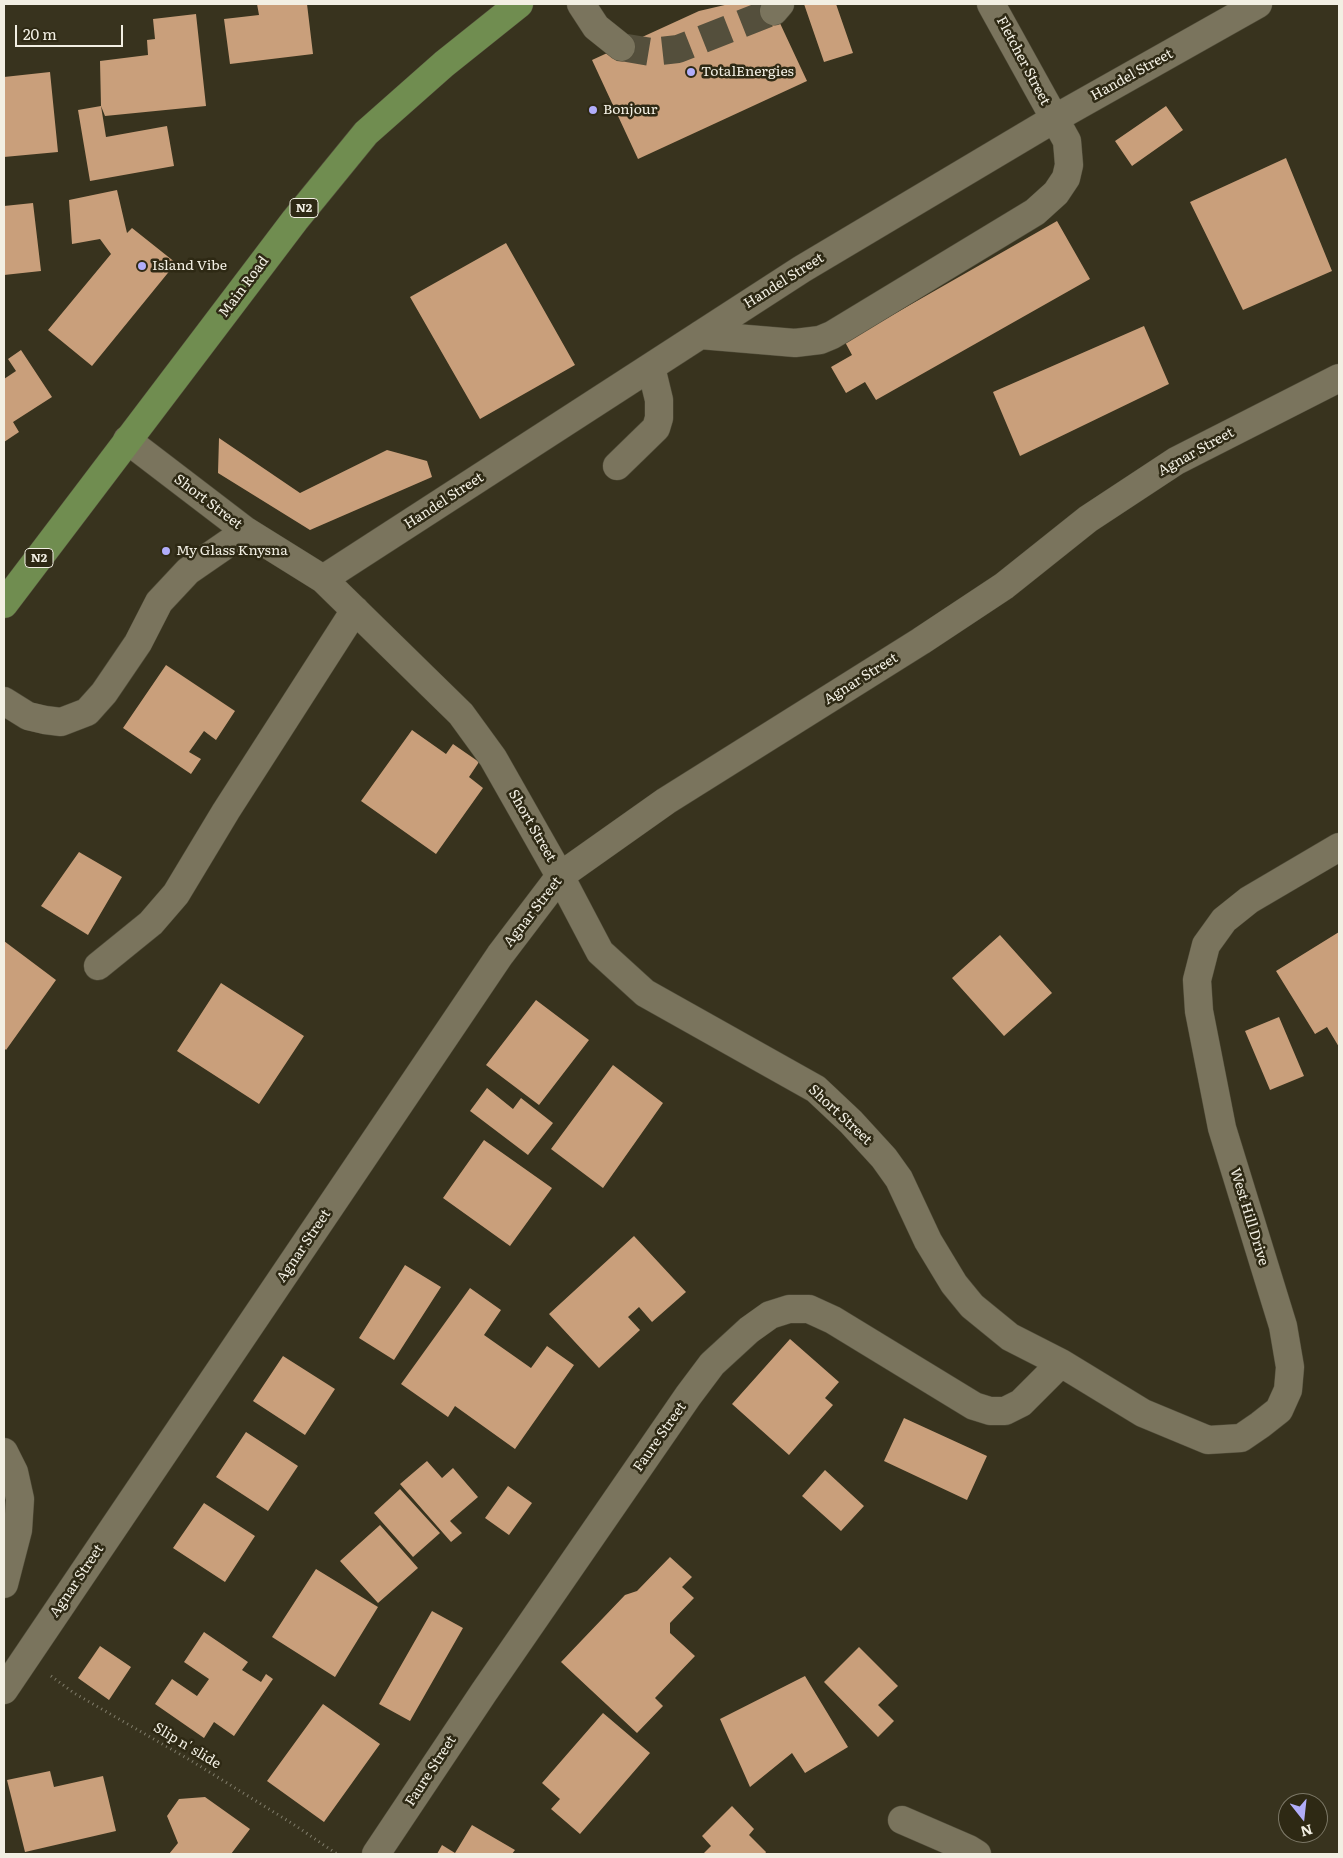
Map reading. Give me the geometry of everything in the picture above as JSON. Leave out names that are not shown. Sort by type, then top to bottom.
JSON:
[{"type":"highway","name":"Main Road","points":[[4,604],[295,220],[366,133],[514,5]]},
{"type":"street","points":[[581,4],[596,28],[621,47]]},
{"type":"street","name":"Fletcher Street","points":[[700,335],[795,343],[820,340],[847,326],[1035,212],[1056,193],[1066,178],[1069,166],[1069,148],[1063,131],[1054,119],[991,4]]},
{"type":"street","name":"Handel Street","points":[[323,579],[802,269],[1054,119],[1258,4]]},
{"type":"street","points":[[617,466],[656,428],[660,407],[651,367]]},
{"type":"street","name":"Agnar Street","points":[[11,1673],[500,955],[560,876],[666,801],[1004,586],[1088,519],[1176,461],[1339,378]]},
{"type":"street","name":"Short Street","points":[[128,440],[246,530],[323,579],[461,714],[493,758],[560,876],[600,952],[645,993],[816,1089],[851,1122],[884,1158],[898,1179],[928,1241],[954,1284],[972,1306],[1010,1336],[1061,1363]]},
{"type":"street","points":[[4,701],[28,716],[61,722],[86,712],[104,693],[138,643],[159,602],[188,572],[246,530]]},
{"type":"street","points":[[98,966],[151,923],[176,894],[226,811],[355,610]]},
{"type":"street","name":"West Hill Drive","points":[[1061,1363],[1143,1413],[1208,1440],[1241,1438],[1260,1426],[1279,1410],[1288,1390],[1290,1367],[1283,1326],[1222,1128],[1198,1011],[1198,980],[1206,945],[1224,920],[1249,900],[1339,847]]},
{"type":"street","name":"Faure Street","points":[[376,1854],[484,1692],[688,1396],[712,1364],[749,1330],[770,1315],[789,1309],[809,1309],[833,1320],[974,1406],[990,1411],[1004,1411],[1021,1404],[1061,1363]]},
{"type":"street","points":[[4,1452],[14,1472],[20,1499],[18,1530],[4,1584]]},
{"type":"street","points":[[902,1820],[977,1854]]},
{"type":"path","name":"Slip n' slide","points":[[11,1673],[74,1693],[190,1760],[293,1824],[337,1854]]},
{"type":"building","points":[[257,4],[307,4],[313,54],[230,64],[224,19],[259,15]]},
{"type":"building","points":[[729,4],[771,4],[807,81],[638,159],[592,60],[699,11]]},
{"type":"building","points":[[804,4],[836,4],[853,53],[824,62]]},
{"type":"building","points":[[196,14],[206,106],[105,116],[101,106],[100,61],[148,55],[147,40],[155,39],[153,19]]},
{"type":"building","points":[[50,72],[58,152],[4,157],[4,77]]},
{"type":"building","points":[[101,106],[106,137],[167,126],[174,166],[90,181],[78,110]]},
{"type":"building","points":[[1166,106],[1183,130],[1132,166],[1115,141]]},
{"type":"building","points":[[1286,158],[1332,271],[1243,310],[1190,202]]},
{"type":"building","points":[[117,190],[127,233],[132,228],[176,263],[92,366],[48,330],[111,254],[100,239],[72,244],[69,200]]},
{"type":"building","points":[[33,203],[41,271],[4,275],[4,206]]},
{"type":"building","points":[[1057,221],[1090,279],[876,400],[865,382],[846,393],[831,367],[852,355],[845,342]]},
{"type":"building","points":[[506,243],[575,365],[480,419],[410,297]]},
{"type":"building","points":[[1144,326],[1169,384],[1020,456],[993,392]]},
{"type":"building","points":[[21,350],[52,397],[13,422],[19,432],[4,442],[4,379],[16,371],[8,359]]},
{"type":"building","points":[[219,438],[300,493],[387,450],[427,461],[432,477],[310,530],[218,473]]},
{"type":"building","points":[[166,665],[235,711],[216,740],[204,731],[189,752],[201,759],[191,774],[123,728]]},
{"type":"building","points":[[412,730],[446,754],[453,744],[479,762],[469,777],[483,788],[436,854],[361,801]]},
{"type":"building","points":[[79,852],[122,877],[88,935],[41,906]]},
{"type":"building","points":[[1339,932],[1339,1047],[1327,1027],[1315,1034],[1276,971]]},
{"type":"building","points":[[1000,935],[1052,993],[1004,1036],[952,978]]},
{"type":"building","points":[[4,941],[56,980],[6,1050],[4,1048]]},
{"type":"building","points":[[221,983],[304,1036],[259,1104],[177,1051]]},
{"type":"building","points":[[536,1000],[589,1040],[539,1105],[486,1065]]},
{"type":"building","points":[[1279,1017],[1304,1076],[1270,1090],[1245,1031]]},
{"type":"building","points":[[613,1065],[663,1103],[603,1188],[551,1149]]},
{"type":"building","points":[[487,1088],[513,1109],[521,1098],[553,1123],[528,1155],[470,1111]]},
{"type":"building","points":[[484,1140],[552,1188],[510,1246],[443,1198]]},
{"type":"building","points":[[634,1236],[686,1292],[652,1322],[639,1307],[628,1317],[640,1330],[599,1368],[549,1314]]},
{"type":"building","points":[[405,1265],[441,1287],[394,1360],[359,1338]]},
{"type":"building","points":[[470,1288],[501,1310],[484,1335],[531,1368],[547,1346],[574,1365],[515,1449],[455,1406],[448,1417],[401,1384]]},
{"type":"building","points":[[790,1339],[839,1382],[825,1398],[833,1405],[789,1455],[732,1404]]},
{"type":"building","points":[[283,1356],[335,1389],[305,1435],[253,1401]]},
{"type":"building","points":[[904,1418],[987,1456],[967,1500],[884,1461]]},
{"type":"building","points":[[246,1432],[298,1466],[268,1511],[216,1477]]},
{"type":"building","points":[[427,1461],[442,1478],[453,1468],[478,1497],[450,1521],[462,1533],[451,1542],[400,1484]]},
{"type":"building","points":[[825,1470],[864,1506],[841,1531],[802,1496]]},
{"type":"building","points":[[508,1486],[532,1503],[509,1535],[485,1518]]},
{"type":"building","points":[[400,1489],[440,1533],[413,1557],[374,1513]]},
{"type":"building","points":[[204,1503],[255,1536],[225,1582],[173,1548]]},
{"type":"building","points":[[380,1525],[418,1568],[378,1603],[340,1561]]},
{"type":"building","points":[[670,1557],[692,1577],[682,1587],[694,1598],[670,1623],[670,1633],[695,1656],[655,1698],[663,1706],[637,1733],[561,1662],[625,1595],[637,1591]]},
{"type":"building","points":[[316,1569],[378,1607],[335,1677],[272,1637]]},
{"type":"building","points":[[432,1611],[463,1628],[410,1721],[379,1704]]},
{"type":"building","points":[[204,1632],[248,1662],[242,1670],[261,1682],[266,1674],[273,1679],[234,1736],[214,1722],[204,1738],[155,1704],[172,1679],[197,1696],[209,1679],[184,1662]]},
{"type":"building","points":[[100,1646],[131,1667],[109,1700],[78,1678]]},
{"type":"building","points":[[859,1647],[898,1686],[878,1705],[894,1721],[878,1737],[824,1682]]},
{"type":"building","points":[[805,1676],[848,1747],[805,1773],[792,1753],[750,1787],[720,1719]]},
{"type":"building","points":[[323,1704],[380,1744],[324,1822],[267,1781]]},
{"type":"building","points":[[603,1713],[650,1753],[580,1834],[551,1809],[560,1799],[542,1783]]},
{"type":"building","points":[[50,1771],[54,1787],[103,1776],[116,1831],[25,1852],[7,1780]]},
{"type":"building","points":[[205,1797],[250,1829],[231,1854],[169,1854],[178,1843],[167,1816],[179,1799]]},
{"type":"building","points":[[732,1806],[754,1829],[749,1835],[766,1852],[765,1854],[703,1854],[711,1846],[702,1836]]},
{"type":"building","points":[[472,1825],[515,1850],[512,1854],[437,1854],[442,1845],[455,1853]]},
{"type":"tunnel","points":[[621,47],[651,52],[678,49],[774,11]]},
{"type":"place","name":"TotalEnergies","points":[[691,72]]},
{"type":"place","name":"Bonjour","points":[[593,110]]},
{"type":"place","name":"Island Vibe","points":[[142,266]]},
{"type":"place","name":"My Glass Knysna","points":[[166,551]]}]
